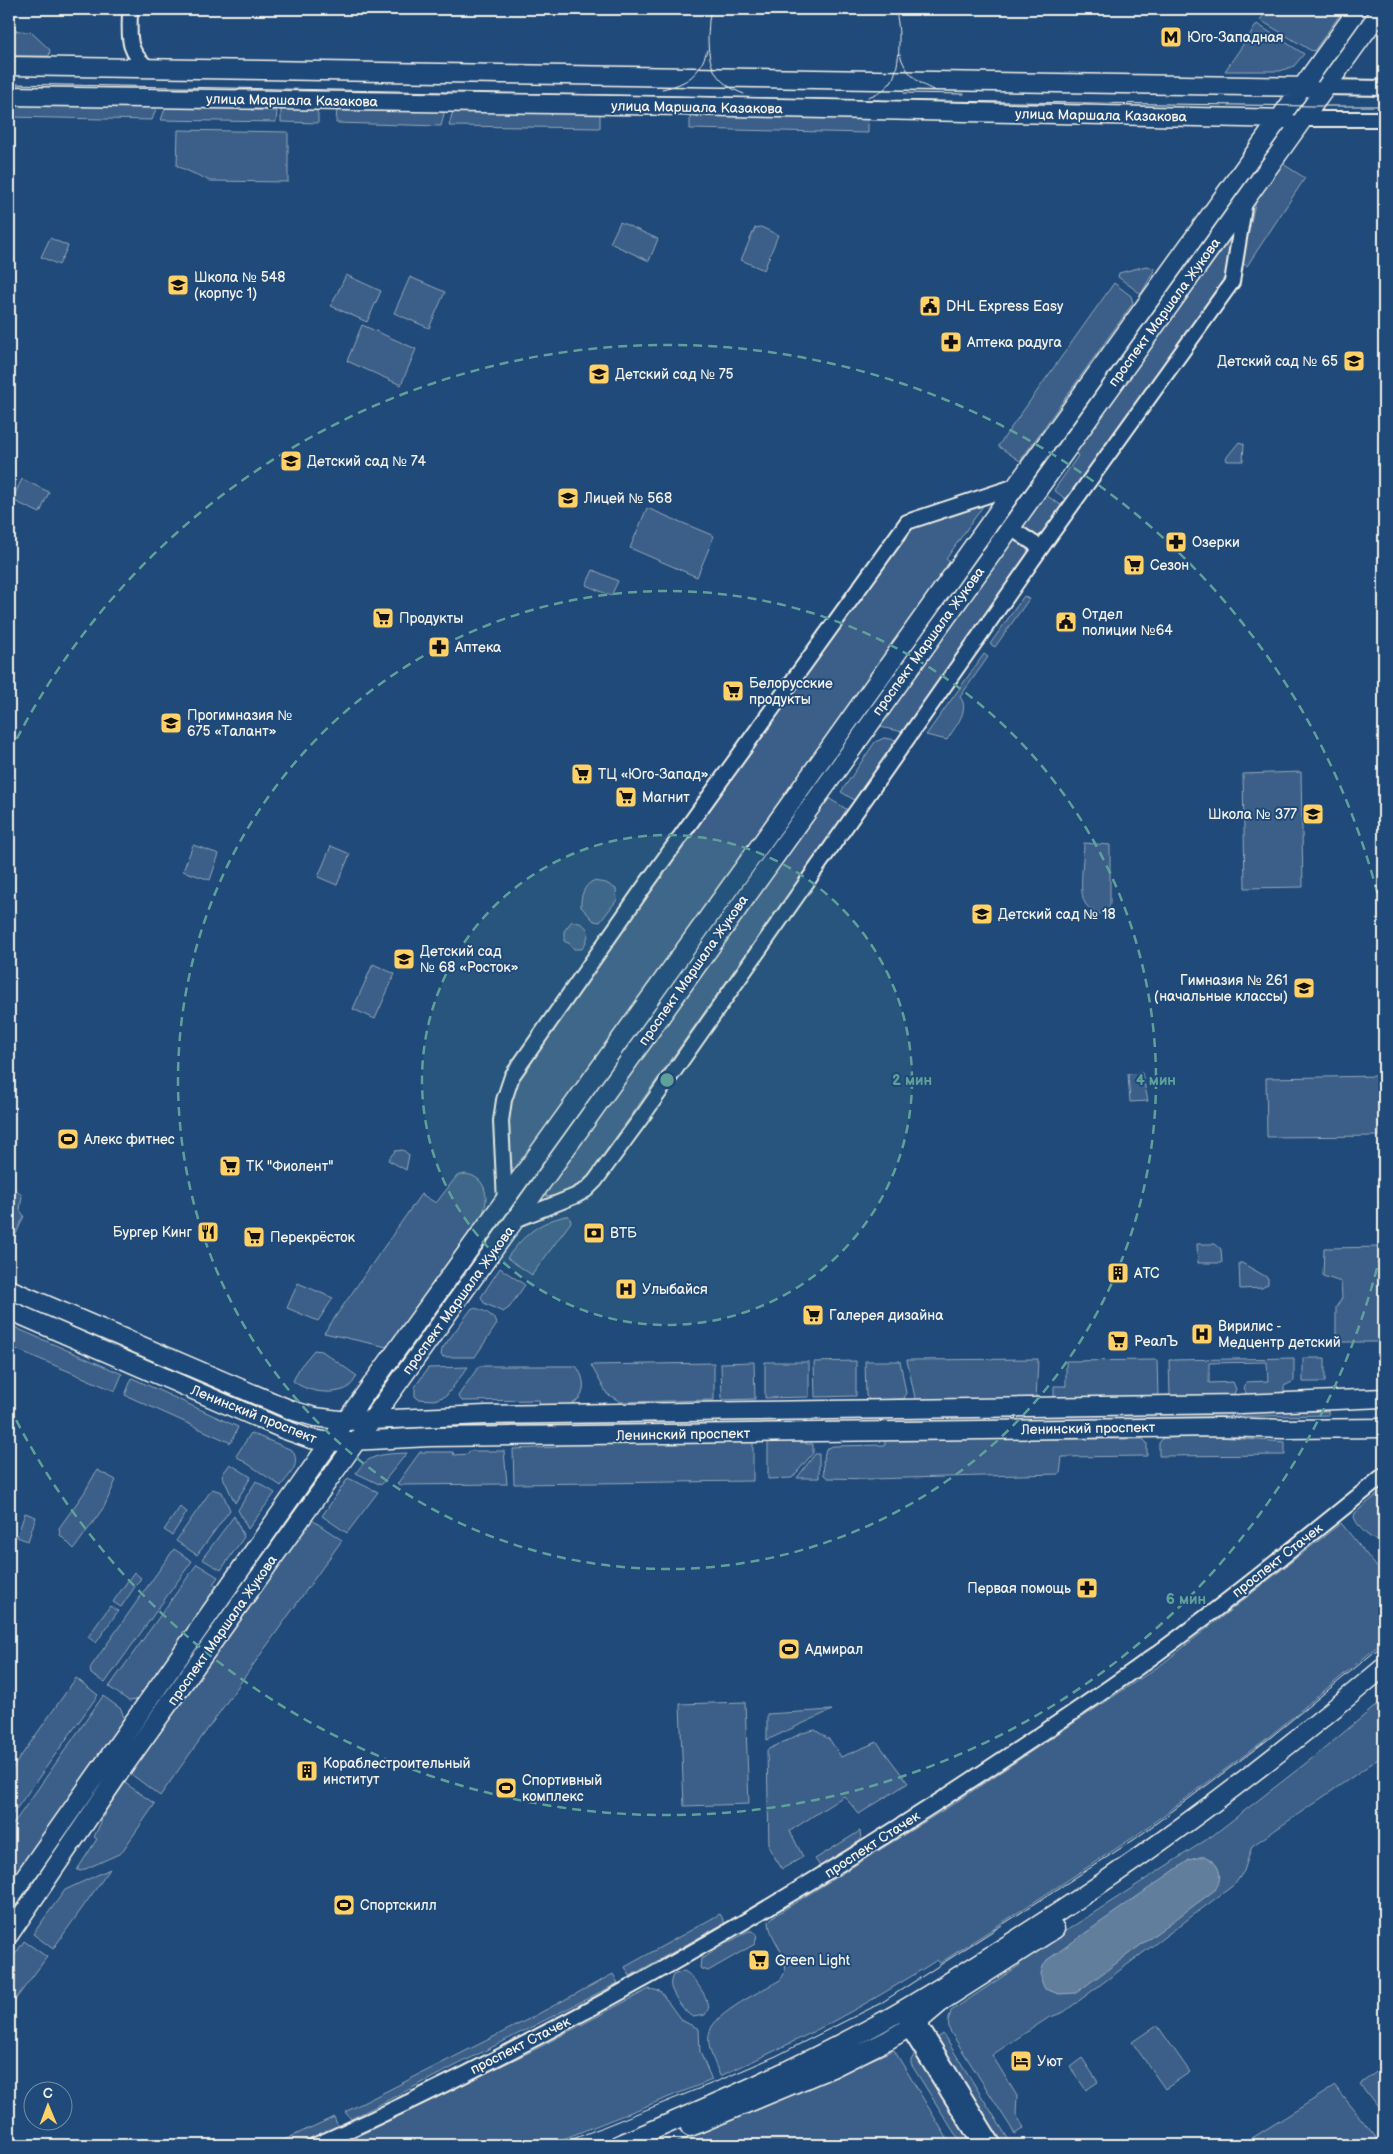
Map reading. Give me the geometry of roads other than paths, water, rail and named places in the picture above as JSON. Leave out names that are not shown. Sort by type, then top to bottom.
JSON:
[{"type":"main road","name":"проспект Маршала Жукова","points":[[9,1899],[331,1442],[799,792],[1358,9]]},
{"type":"main road","name":"проспект Маршала Жукова","points":[[9,1935],[120,1772],[372,1418],[1382,9]]},
{"type":"main road","points":[[9,66],[1325,87]]},
{"type":"main road","name":"улица Маршала Казакова","points":[[9,96],[685,106],[1304,119]]},
{"type":"main road","name":"Ленинский проспект","points":[[9,1289],[291,1410],[315,1418],[347,1421],[372,1418],[1240,1404],[1384,1398]]},
{"type":"main road","name":"Ленинский проспект","points":[[9,1310],[283,1429],[311,1439],[331,1442],[430,1437],[1150,1427],[1384,1428]]},
{"type":"main road","points":[[618,2145],[785,2072],[903,2010],[1067,1908],[1256,1772],[1384,1667]]},
{"type":"main road","points":[[646,2145],[832,2068],[913,2025],[944,2000],[1058,1927],[1162,1855],[1280,1767],[1384,1683]]},
{"type":"street","points":[[130,9],[130,40],[135,56],[149,68]]},
{"type":"street","points":[[111,67],[123,55],[130,40]]},
{"type":"street","points":[[1325,87],[1384,88]]},
{"type":"street","name":"улица Маршала Казакова","points":[[1304,119],[1384,119]]},
{"type":"street","points":[[515,1220],[575,1196],[595,1182],[864,803],[1041,548],[1232,282],[1246,198]]},
{"type":"street","points":[[505,1202],[501,1121],[504,1100],[512,1076],[648,882],[907,522],[1016,486]]},
{"type":"street","points":[[1009,527],[1041,548]]},
{"type":"street","name":"проспект Стачек","points":[[316,2145],[395,2108],[565,2023],[689,1955],[822,1876],[1052,1726],[1170,1644],[1384,1474]]},
{"type":"street","points":[[903,2010],[994,2145]]},
{"type":"street","points":[[913,2025],[981,2145]]},
{"type":"tram line","points":[[712,9],[709,19],[708,36],[708,47],[712,65],[715,72],[726,85],[744,94]]},
{"type":"tram line","points":[[868,97],[878,93],[891,82],[897,67],[899,46],[895,9]]},
{"type":"tram line","points":[[662,89],[679,84],[691,77],[701,66],[707,50]]},
{"type":"tram line","points":[[900,54],[905,66],[913,77],[924,86],[937,91]]},
{"type":"tram line","points":[[9,84],[938,101],[1384,106]]},
{"type":"tram line","points":[[904,93],[964,94]]},
{"type":"tram line","points":[[558,2145],[776,2056],[881,2003],[1135,1839],[1266,1741],[1384,1644]]},
{"type":"place","name":"Юго-Западная","points":[[1171,37]]},
{"type":"place","name":"Школа № 548 (корпус 1)","points":[[178,285]]},
{"type":"place","name":"DHL Express Easy","points":[[930,306]]},
{"type":"place","name":"Аптека радуга","points":[[951,342]]},
{"type":"place","name":"Детский сад № 65","points":[[1354,361]]},
{"type":"place","name":"Детский сад № 75","points":[[599,374]]},
{"type":"place","name":"Детский сад № 74","points":[[291,461]]},
{"type":"place","name":"Лицей № 568","points":[[568,498]]},
{"type":"place","name":"Озерки","points":[[1176,542]]},
{"type":"place","name":"Сезон","points":[[1134,565]]},
{"type":"place","name":"Продукты","points":[[383,618]]},
{"type":"place","name":"Отдел полиции №64","points":[[1066,622]]},
{"type":"place","name":"Аптека","points":[[439,647]]},
{"type":"place","name":"Белорусские продукты","points":[[733,691]]},
{"type":"place","name":"Прогимназия № 675 «Талант»","points":[[171,723]]},
{"type":"place","name":"ТЦ «Юго-Запад»","points":[[582,774]]},
{"type":"place","name":"Магнит","points":[[626,797]]},
{"type":"place","name":"Школа № 377","points":[[1313,814]]},
{"type":"place","name":"Детский сад № 18","points":[[982,914]]},
{"type":"place","name":"Детский сад № 68 «Росток»","points":[[404,959]]},
{"type":"place","name":"Гимназия № 261 (начальные классы)","points":[[1304,988]]},
{"type":"place","name":"Алекс фитнес","points":[[68,1139]]},
{"type":"place","name":"ТК \"Фиолент\"","points":[[230,1166]]},
{"type":"place","name":"Бургер Кинг","points":[[208,1232]]},
{"type":"place","name":"ВТБ","points":[[594,1233]]},
{"type":"place","name":"Перекрёсток","points":[[254,1237]]},
{"type":"place","name":"АТС","points":[[1118,1273]]},
{"type":"place","name":"Улыбайся","points":[[626,1289]]},
{"type":"place","name":"Галерея дизайна","points":[[813,1315]]},
{"type":"place","name":"Вирилис - Медцентр детский","points":[[1202,1334]]},
{"type":"place","name":"РеалЪ","points":[[1118,1341]]},
{"type":"place","name":"Первая помощь","points":[[1087,1588]]},
{"type":"place","name":"Адмирал","points":[[789,1649]]},
{"type":"place","name":"Кораблестроительный институт","points":[[307,1771]]},
{"type":"place","name":"Спортивный комплекс","points":[[506,1788]]},
{"type":"place","name":"Спортскилл","points":[[344,1905]]},
{"type":"place","name":"Green Light","points":[[759,1960]]},
{"type":"place","name":"Уют","points":[[1021,2061]]}]
